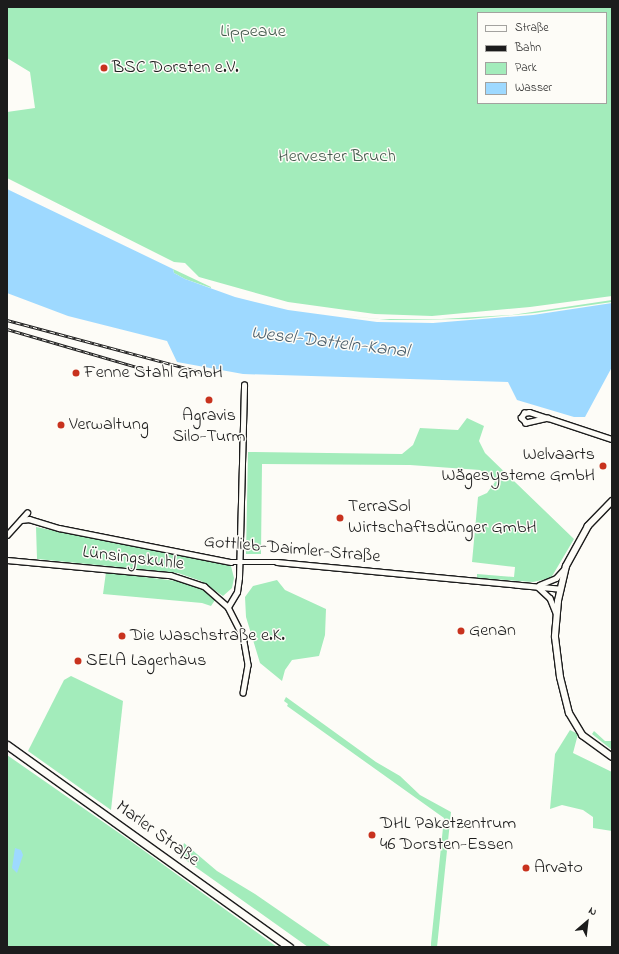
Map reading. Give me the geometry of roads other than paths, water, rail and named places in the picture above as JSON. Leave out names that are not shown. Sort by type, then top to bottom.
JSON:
[{"type":"main road","name":"Marler Straße","points":[[7,745],[289,947]]},
{"type":"street","points":[[228,607],[237,592],[244,385]]},
{"type":"street","points":[[548,418],[526,424],[521,418],[527,412],[548,418],[612,439]]},
{"type":"street","points":[[612,501],[588,526],[566,566],[556,613],[557,657],[569,713],[582,735],[612,757]]},
{"type":"street","points":[[7,535],[27,513]]},
{"type":"street","name":"Gottlieb-Daimler-Straße","points":[[21,520],[29,519],[59,528],[214,559],[239,562],[277,562],[560,589]]},
{"type":"street","name":"Lünsingskuhle","points":[[7,560],[101,567],[180,577],[206,588],[228,607],[239,626],[247,650],[248,673],[243,693]]},
{"type":"street","name":"Gottlieb-Daimler-Straße","points":[[536,586],[556,578],[566,566]]},
{"type":"street","points":[[536,586],[550,598],[556,613]]},
{"type":"water","name":"Wesel-Datteln-Kanal","points":[[7,189],[173,269],[174,273],[185,279],[235,297],[288,310],[377,322],[433,323],[533,315],[612,303],[612,367],[585,417],[574,417],[517,400],[508,382],[243,374],[177,362],[167,341],[68,316],[7,293]]},
{"type":"water","points":[[15,848],[21,850],[23,855],[17,873],[12,868]]},
{"type":"railway","points":[[7,320],[208,374]]},
{"type":"railway","points":[[7,329],[144,369]]},
{"type":"place","name":"BSC Dorsten e.V.","points":[[104,68]]},
{"type":"place","name":"Fenne Stahl GmbH","points":[[76,373]]},
{"type":"place","name":"Agravis Silo-Turm","points":[[209,400]]},
{"type":"place","name":"Verwaltung","points":[[61,425]]},
{"type":"place","name":"Welvaarts Wägesysteme GmbH","points":[[603,466]]},
{"type":"place","name":"TerraSol Wirtschaftsdünger GmbH","points":[[340,518]]},
{"type":"place","name":"Genan","points":[[461,631]]},
{"type":"place","name":"Die Waschstraße e.K.","points":[[122,636]]},
{"type":"place","name":"SELA Lagerhaus","points":[[78,661]]},
{"type":"place","name":"DHL Paketzentrum 46 Dorsten-Essen","points":[[372,835]]},
{"type":"place","name":"Arvato","points":[[526,868]]},
{"type":"park label","name":"Lippeaue","points":[[253,32]]},
{"type":"park label","name":"Hervester Bruch","points":[[337,157]]}]
